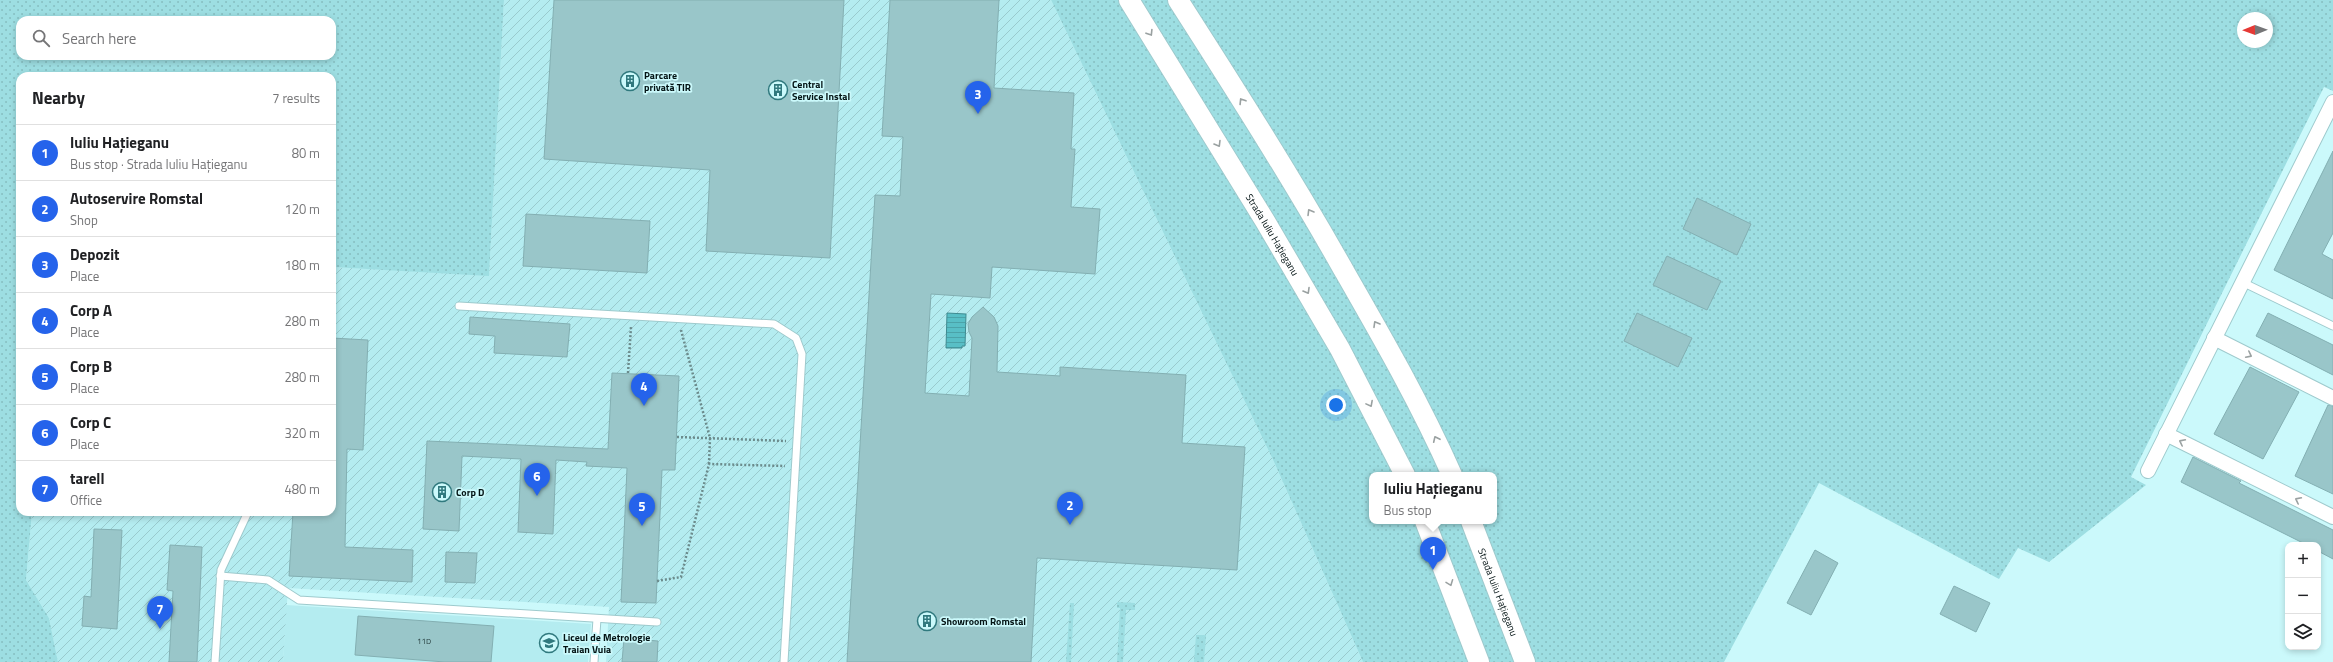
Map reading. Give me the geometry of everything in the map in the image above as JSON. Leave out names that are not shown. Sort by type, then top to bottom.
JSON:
[{"type":"main road","name":"Strada Iuliu Hațieganu","points":[[1129,0],[1265,221],[1340,349],[1403,472]]},
{"type":"main road","points":[[1178,0],[1274,153],[1376,324],[1427,420],[1451,472]]},
{"type":"main road","points":[[1427,524],[1479,662]]},
{"type":"main road","name":"Strada Iuliu Hațieganu","points":[[1472,524],[1525,662]]},
{"type":"street","points":[[2148,471],[2333,102]]},
{"type":"street","points":[[2214,338],[2333,398]]},
{"type":"street","points":[[2166,434],[2333,518]]},
{"type":"lane","points":[[2242,282],[2333,326]]},
{"type":"lane","points":[[459,306],[774,324],[796,338],[802,354],[784,662]]},
{"type":"lane","points":[[215,662],[220,576],[224,562],[246,516]]},
{"type":"lane","points":[[220,576],[268,580],[298,600],[657,622]]},
{"type":"lane","points":[[594,662],[597,619]]},
{"type":"path","points":[[628,373],[631,316]]},
{"type":"path","points":[[657,581],[681,577],[709,464],[710,438],[678,318]]},
{"type":"path","points":[[677,437],[797,441]]},
{"type":"path","points":[[709,464],[795,466]]},
{"type":"shaded area","points":[[0,0],[504,0],[489,276],[336,267],[336,72],[16,72],[16,516],[32,516],[26,580],[49,618],[58,662],[0,662]]},
{"type":"shaded area","points":[[504,0],[1051,0],[1274,462],[1363,662],[606,662],[609,607],[288,588],[283,662],[58,662],[49,618],[26,580],[32,516],[336,516],[336,267],[489,275]]},
{"type":"shaded area","points":[[1051,0],[2333,0],[2333,91],[2324,87],[2131,477],[2146,485],[2049,562],[2018,548],[1999,579],[1819,483],[1724,662],[1363,662],[1274,462]]},
{"type":"shaded area","points":[[947,313],[966,314],[965,346],[962,346],[962,348],[946,348]]},
{"type":"shaded area","points":[[1117,602],[1135,603],[1135,610],[1126,610],[1123,662],[1117,662],[1120,608],[1117,608]]},
{"type":"shaded area","points":[[1070,603],[1074,603],[1071,662],[1066,662]]},
{"type":"shaded area","points":[[286,605],[591,624],[588,662],[283,662]]},
{"type":"shaded area","points":[[1196,635],[1206,635],[1204,662],[1194,662]]},
{"type":"building","points":[[554,0],[844,0],[830,258],[706,251],[710,170],[544,159]]},
{"type":"building","points":[[890,0],[999,0],[994,88],[1074,93],[1071,149],[1075,149],[1071,207],[1100,209],[1095,274],[992,267],[990,298],[931,294],[925,393],[969,396],[972,338],[969,332],[968,324],[972,317],[983,307],[994,317],[998,326],[997,372],[1060,376],[1060,367],[1186,375],[1182,443],[1245,447],[1237,570],[1037,558],[1031,662],[847,662],[875,195],[900,196],[903,137],[882,136]]},
{"type":"building","points":[[2333,151],[2333,233],[2322,254],[2333,260],[2333,299],[2274,270]]},
{"type":"building","points":[[1697,198],[1751,224],[1737,255],[1683,229]]},
{"type":"building","points":[[526,214],[650,221],[647,273],[523,266]]},
{"type":"building","points":[[1667,256],[1721,281],[1707,310],[1653,285]]},
{"type":"building","points":[[1637,313],[1692,338],[1678,367],[1624,341]]},
{"type":"building","points":[[2268,313],[2333,345],[2333,375],[2256,336]]},
{"type":"building","points":[[470,317],[570,324],[567,357],[494,353],[495,336],[469,334]]},
{"type":"building","points":[[336,338],[368,340],[363,450],[347,449],[345,547],[413,550],[412,582],[289,576],[293,516],[336,516]]},
{"type":"building","points":[[2250,367],[2299,392],[2263,459],[2214,434]]},
{"type":"building","points":[[612,373],[679,376],[675,470],[662,470],[656,603],[621,602],[627,468],[586,466],[587,462],[556,460],[553,534],[518,532],[521,459],[462,456],[459,531],[423,529],[427,441],[608,449]]},
{"type":"building","points":[[2328,405],[2333,406],[2333,494],[2295,476]]},
{"type":"building","points":[[2193,457],[2241,481],[2239,483],[2333,530],[2333,559],[2321,553],[2321,542],[2301,542],[2181,482]]},
{"type":"building","points":[[94,529],[122,530],[117,629],[82,626],[84,596],[91,597]]},
{"type":"building","points":[[170,545],[202,547],[197,662],[169,662],[173,591],[167,590]]},
{"type":"building","points":[[1815,550],[1838,563],[1811,615],[1787,603]]},
{"type":"building","points":[[446,552],[477,553],[475,583],[445,582]]},
{"type":"building","points":[[1954,586],[1990,603],[1976,632],[1940,614]]},
{"type":"building","points":[[358,616],[494,626],[491,662],[445,662],[355,655]]},
{"type":"building","points":[[624,638],[658,641],[657,662],[622,662]]},
{"type":"place","name":"Parcare privată TIR","points":[[630,81]]},
{"type":"place","name":"Central Service Instal","points":[[778,90]]},
{"type":"place","name":"Depozit","points":[[978,114]]},
{"type":"place","name":"Corp A","points":[[644,406]]},
{"type":"place","name":"Corp D","points":[[442,492]]},
{"type":"place","name":"Corp C","points":[[537,496]]},
{"type":"place","name":"Autoservire Romstal","points":[[1070,525]]},
{"type":"place","name":"Corp B","points":[[642,526]]},
{"type":"place","name":"Iuliu Hațieganu","points":[[1433,570]]},
{"type":"place","name":"Showroom Romstal","points":[[927,621]]},
{"type":"place","name":"tarell","points":[[160,629]]},
{"type":"place","name":"Liceul de Metrologie Traian Vuia","points":[[549,643]]}]
